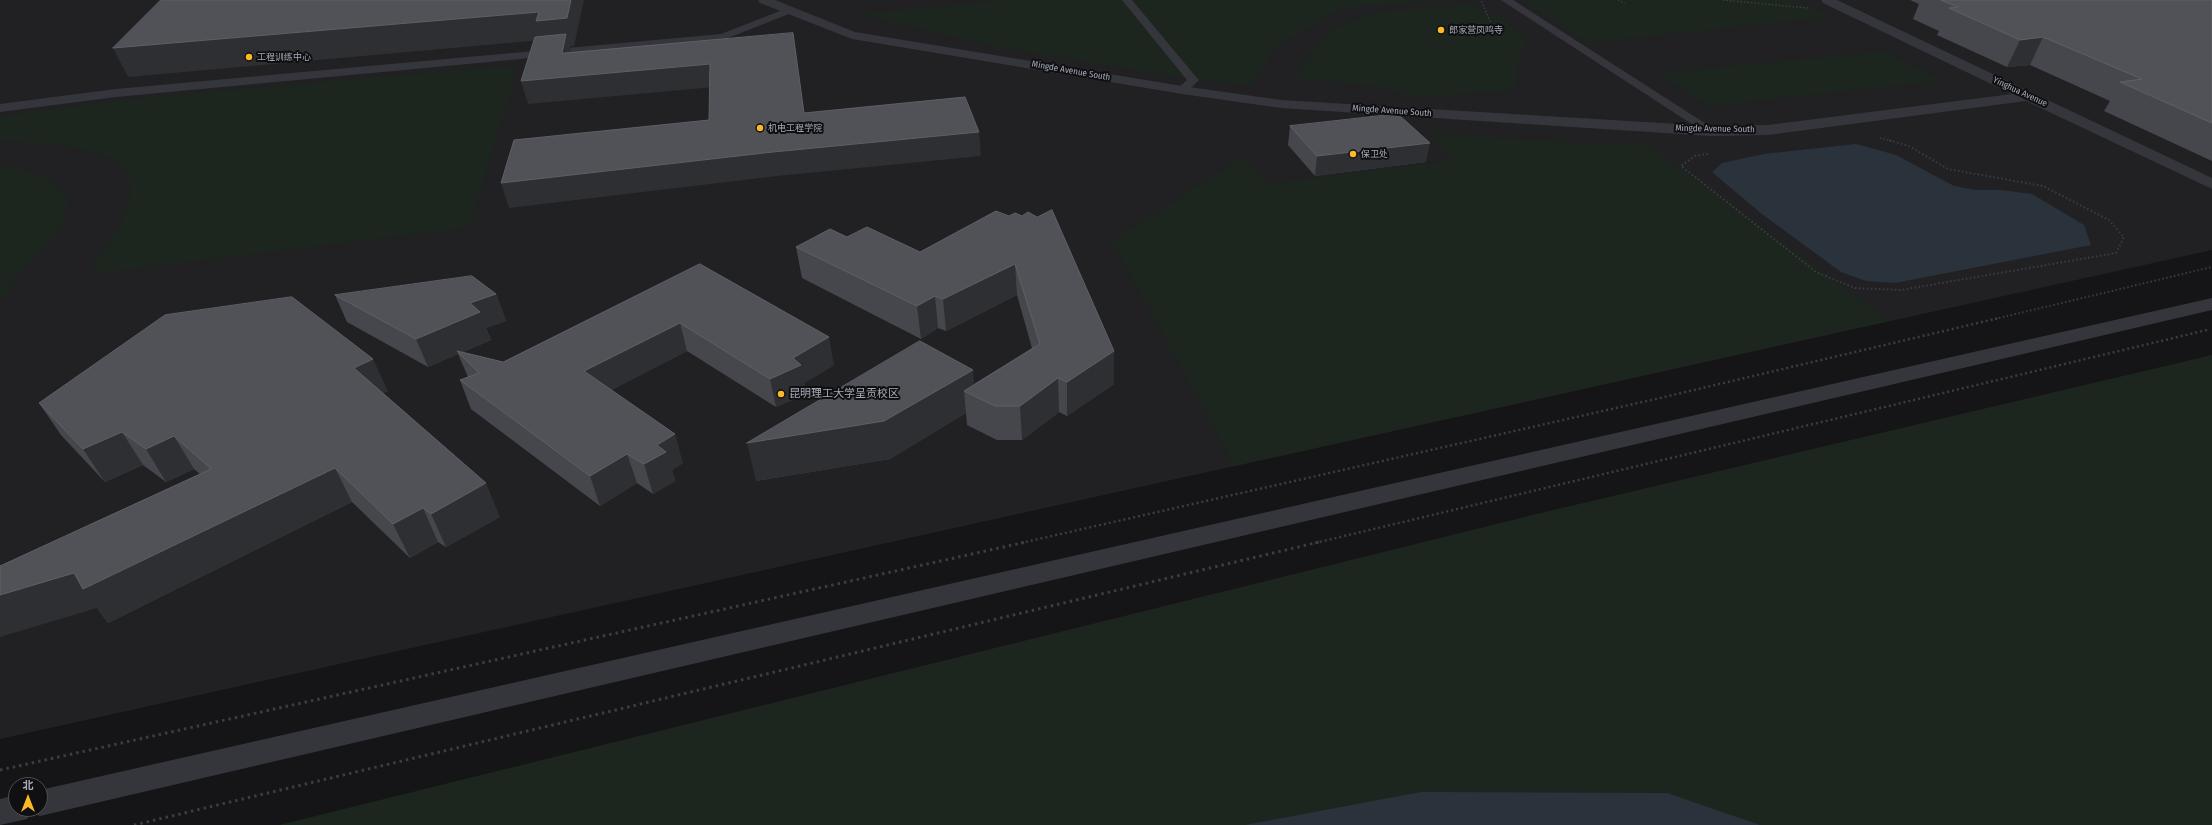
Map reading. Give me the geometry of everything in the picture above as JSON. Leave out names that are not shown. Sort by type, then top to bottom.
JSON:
[{"type":"street","name":"Mingde Avenue South","points":[[764,0],[852,35],[1182,90],[1282,104],[1711,131],[1768,130],[2030,96]]},
{"type":"street","name":"Yinghua Avenue","points":[[1827,0],[2212,184]]},
{"type":"street","points":[[48,801],[2212,304]]},
{"type":"lane","points":[[1127,0],[1193,80],[1182,90]]},
{"type":"lane","points":[[1506,0],[1711,131]]},
{"type":"lane","points":[[0,108],[124,92],[723,37],[790,10]]},
{"type":"path","points":[[1479,26],[1492,26],[1481,0]]},
{"type":"path","points":[[1618,0],[1625,3]]},
{"type":"path","points":[[1723,0],[1852,12]]},
{"type":"path","points":[[1709,153],[1695,156],[1681,166],[1816,272],[1855,288],[1901,290],[2116,253],[2124,237],[2110,220],[2043,186],[1948,169],[1909,146],[1875,137]]},
{"type":"path","points":[[0,770],[1220,498],[1893,344],[2212,267]]},
{"type":"path","points":[[134,825],[2212,328]]},
{"type":"shaded area","name":"昆明理工大学呈贡校区","points":[[0,0],[2212,0],[2212,250],[0,739]]},
{"type":"shaded area","points":[[1006,0],[1448,0],[1342,8],[1276,47],[1252,86],[1170,76],[1007,49],[855,14]]},
{"type":"shaded area","points":[[1521,0],[1796,0],[1831,17],[1588,43]]},
{"type":"shaded area","points":[[1472,3],[1508,23],[1527,41],[1520,52],[1515,90],[1411,98],[1383,87],[1294,78],[1329,31],[1370,13]]},
{"type":"shaded area","points":[[1884,51],[1943,81],[1708,106],[1659,73]]},
{"type":"shaded area","points":[[502,66],[517,69],[471,222],[460,229],[89,274],[122,221],[131,192],[128,172],[108,158],[82,149],[27,142],[0,141],[0,116],[127,99]]},
{"type":"shaded area","points":[[1429,133],[1583,143],[1648,145],[1890,321],[1235,466],[1112,241],[1244,156],[1266,184],[1454,160]]},
{"type":"shaded area","points":[[1856,144],[1896,155],[1954,186],[1976,190],[2001,190],[2032,194],[2084,225],[2091,245],[1895,283],[1866,281],[1841,272],[1762,214],[1712,172],[1722,163],[1764,154]]},
{"type":"shaded area","points":[[0,166],[27,171],[52,181],[61,189],[67,199],[67,211],[61,227],[0,299]]},
{"type":"shaded area","points":[[2212,355],[2212,825],[279,825],[1549,511]]},
{"type":"shaded area","points":[[1421,792],[1667,793],[1760,825],[1245,825]]},
{"type":"building","points":[[161,0],[571,0],[567,18],[536,21],[539,12],[113,48]]},
{"type":"building","points":[[1941,0],[2212,0],[2212,123],[2120,82],[2142,79],[2043,37],[2020,40],[1949,8],[1958,7]]},
{"type":"building","points":[[793,33],[804,113],[965,97],[979,132],[773,152],[501,183],[514,140],[709,120],[710,64],[521,81],[535,37],[566,34],[562,53]]},
{"type":"building","points":[[1398,114],[1430,143],[1317,156],[1290,126]]},
{"type":"building","points":[[1052,210],[1114,351],[1067,382],[1058,378],[1020,406],[995,406],[964,391],[1040,344],[1015,264],[943,299],[935,296],[917,306],[796,247],[830,229],[847,237],[867,227],[920,252],[996,211],[1009,216],[1015,213],[1022,216],[1028,212],[1037,217]]},
{"type":"building","points":[[700,264],[829,337],[793,358],[801,365],[770,379],[680,323],[584,371],[675,434],[657,445],[666,452],[644,464],[627,454],[590,476],[460,380],[479,373],[457,351],[503,362]]},
{"type":"building","points":[[472,276],[496,294],[470,303],[480,312],[416,339],[335,295]]},
{"type":"building","points":[[292,297],[373,359],[354,368],[486,483],[431,514],[423,508],[393,524],[335,468],[83,589],[74,573],[0,595],[0,566],[211,469],[174,436],[146,449],[122,432],[83,449],[39,403],[165,315]]},
{"type":"building","points":[[920,341],[973,370],[884,421],[747,443]]},
{"type":"place","name":"郎家营凤鸣寺","points":[[1441,30]]},
{"type":"place","name":"工程训练中心","points":[[249,57]]},
{"type":"place","name":"机电工程学院","points":[[760,128]]},
{"type":"place","name":"保卫处","points":[[1353,154]]},
{"type":"place","name":"昆明理工大学呈贡校区","points":[[781,394]]}]
